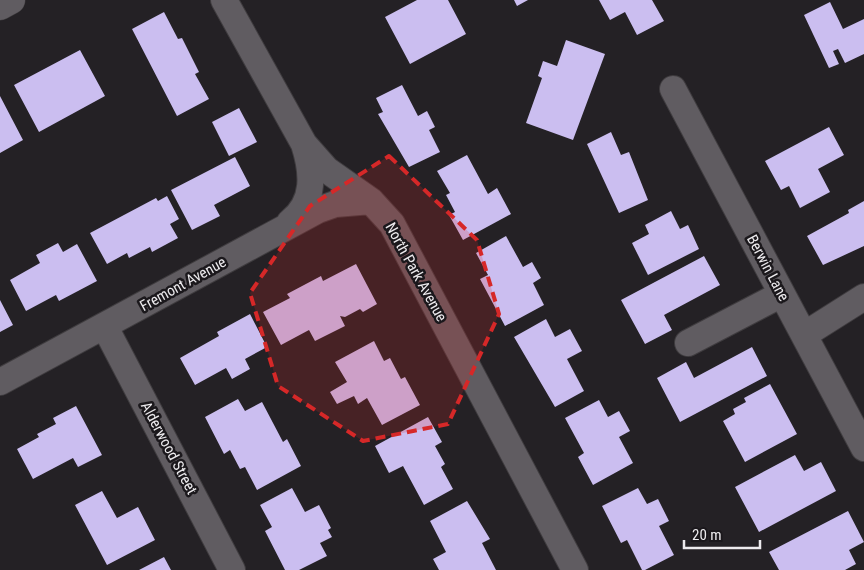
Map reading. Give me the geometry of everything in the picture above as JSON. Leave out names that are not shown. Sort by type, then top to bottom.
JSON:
[{"type":"main road","points":[[0,6],[10,0]]},
{"type":"street","name":"North Park Avenue","points":[[224,0],[304,144],[327,170],[371,201],[392,224],[575,570]]},
{"type":"street","name":"Berwin Lane","points":[[673,89],[864,448]]},
{"type":"street","points":[[278,232],[293,220],[306,204],[311,176],[304,144]]},
{"type":"street","name":"Fremont Avenue","points":[[0,382],[105,327],[318,210],[334,204],[371,201]]},
{"type":"street","points":[[688,343],[782,294]]},
{"type":"street","points":[[804,335],[864,297]]},
{"type":"street","name":"Alderwood Street","points":[[105,327],[232,570]]},
{"type":"highlighted area","points":[[389,156],[477,240],[499,314],[448,424],[363,441],[278,386],[250,293],[310,206]]},
{"type":"building","points":[[417,0],[448,0],[466,34],[410,64],[385,17]]},
{"type":"building","points":[[514,0],[528,0],[517,6]]},
{"type":"building","points":[[599,0],[652,0],[664,21],[637,35],[625,12],[610,20]]},
{"type":"building","points":[[830,2],[843,29],[864,19],[864,54],[845,63],[838,49],[833,51],[839,64],[829,68],[804,15]]},
{"type":"building","points":[[164,12],[178,39],[182,38],[199,72],[195,74],[209,99],[177,116],[132,29]]},
{"type":"building","points":[[566,40],[605,54],[573,140],[526,123],[542,78],[538,76],[543,61],[557,66]]},
{"type":"building","points":[[80,50],[105,96],[39,132],[14,85]]},
{"type":"building","points":[[402,85],[418,116],[427,111],[435,127],[429,130],[440,152],[409,167],[378,114],[383,112],[376,98]]},
{"type":"building","points":[[0,96],[23,140],[0,153]]},
{"type":"building","points":[[239,108],[257,142],[229,156],[212,122]]},
{"type":"building","points":[[829,127],[844,155],[818,169],[830,192],[800,208],[789,186],[781,190],[765,161]]},
{"type":"building","points":[[611,132],[621,155],[629,152],[648,200],[619,213],[587,144]]},
{"type":"building","points":[[467,155],[488,194],[497,188],[511,214],[463,240],[449,215],[455,212],[446,195],[450,193],[437,171]]},
{"type":"building","points":[[235,157],[250,186],[214,205],[220,216],[192,230],[171,190]]},
{"type":"building","points":[[167,196],[179,219],[170,224],[178,238],[152,252],[150,247],[129,258],[127,253],[107,264],[90,233],[156,198],[158,201]]},
{"type":"building","points":[[864,201],[864,246],[823,265],[807,236],[849,213],[848,210]]},
{"type":"building","points":[[671,211],[680,229],[688,225],[699,249],[648,275],[632,243],[649,234],[645,225]]},
{"type":"building","points":[[506,236],[523,267],[532,262],[541,278],[533,283],[544,305],[505,326],[480,279],[488,275],[476,253]]},
{"type":"building","points":[[58,243],[63,252],[77,244],[97,281],[59,301],[56,295],[26,311],[10,280],[40,263],[36,255]]},
{"type":"building","points":[[704,256],[720,285],[664,315],[672,330],[645,344],[621,300]]},
{"type":"building","points":[[356,264],[377,304],[363,312],[360,309],[345,317],[340,316],[345,326],[315,341],[309,330],[281,345],[263,312],[290,298],[287,294],[321,276],[323,281]]},
{"type":"building","points":[[0,300],[13,325],[0,332]]},
{"type":"building","points":[[250,314],[267,347],[245,359],[250,369],[232,379],[226,368],[195,385],[180,358],[219,336],[217,332]]},
{"type":"building","points":[[546,319],[555,337],[570,329],[582,351],[567,359],[584,391],[555,407],[514,337]]},
{"type":"building","points":[[374,341],[384,361],[390,358],[401,379],[405,377],[420,405],[382,425],[367,398],[358,404],[354,396],[337,404],[330,392],[347,382],[335,362]]},
{"type":"building","points":[[752,347],[767,376],[680,422],[657,378],[686,362],[694,378]]},
{"type":"building","points":[[770,384],[797,434],[745,462],[723,421],[735,414],[733,409],[746,402],[744,398]]},
{"type":"building","points":[[238,399],[245,411],[262,402],[283,442],[287,439],[301,466],[257,490],[245,467],[240,469],[230,450],[224,454],[205,417]]},
{"type":"building","points":[[599,400],[608,417],[619,411],[630,431],[619,437],[633,463],[593,485],[578,457],[584,453],[565,418]]},
{"type":"building","points":[[76,406],[102,455],[78,467],[73,458],[33,479],[17,449],[39,437],[37,434],[56,424],[53,418]]},
{"type":"building","points":[[428,417],[442,442],[435,446],[445,464],[441,467],[453,489],[424,505],[403,466],[389,473],[375,446]]},
{"type":"building","points":[[795,455],[804,471],[821,462],[836,491],[759,532],[735,487]]},
{"type":"building","points":[[292,488],[305,512],[319,505],[331,528],[328,530],[332,537],[320,543],[327,556],[299,570],[285,570],[265,531],[272,527],[260,505]]},
{"type":"building","points":[[638,488],[647,504],[658,499],[669,521],[659,526],[674,555],[645,570],[642,570],[627,540],[621,543],[602,506]]},
{"type":"building","points":[[102,491],[117,518],[138,507],[155,540],[107,565],[75,505]]},
{"type":"building","points":[[467,501],[490,539],[482,543],[496,570],[439,570],[433,559],[446,552],[430,521]]},
{"type":"building","points":[[848,511],[864,542],[849,550],[856,564],[845,570],[779,570],[769,552]]},
{"type":"building","points":[[164,557],[171,570],[139,570]]}]
